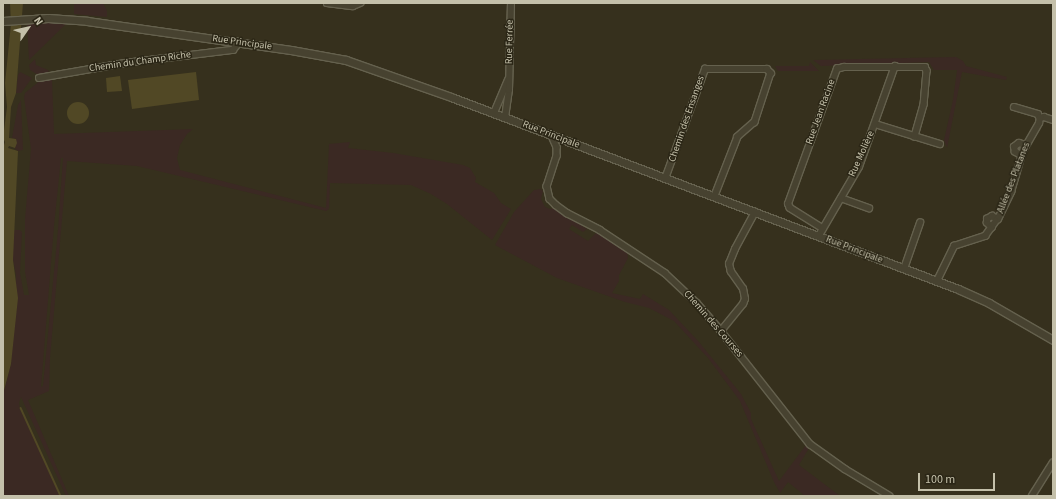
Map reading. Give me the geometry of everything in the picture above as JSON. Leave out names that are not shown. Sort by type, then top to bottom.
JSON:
[{"type":"street","points":[[327,3],[353,6],[360,3]]},
{"type":"street","name":"Rue Ferrée","points":[[505,118],[509,104],[508,80],[511,55],[511,3]]},
{"type":"street","name":"Rue Principale","points":[[5,20],[69,19],[87,21],[237,42],[346,60],[505,118],[665,179],[715,196],[818,237],[937,281],[989,303],[1053,340]]},
{"type":"street","name":"Chemin du Champ Riche","points":[[39,78],[125,63],[233,50],[237,46],[237,42]]},
{"type":"street","name":"Rue Jean Racine","points":[[822,229],[790,208],[788,204],[836,72],[839,68],[895,66],[925,67],[927,73],[924,105],[915,136]]},
{"type":"street","name":"Rue Molière","points":[[818,237],[859,167],[895,66]]},
{"type":"street","name":"Chemin des Ensanges","points":[[665,179],[703,71],[707,68],[767,69],[771,73],[755,122],[738,137],[715,196]]},
{"type":"street","name":"Rue Ferrée","points":[[494,114],[508,80]]},
{"type":"street","points":[[1014,107],[1038,114],[1040,118],[1044,117],[1053,120]]},
{"type":"street","name":"Allée des Platanes","points":[[937,281],[954,246],[959,243],[983,237],[998,219],[1012,192],[1026,145],[1039,123],[1040,118]]},
{"type":"street","points":[[875,124],[940,144]]},
{"type":"street","name":"Chemin des Courses","points":[[552,136],[557,147],[557,156],[547,183],[548,195],[556,205],[567,213],[600,230],[665,273],[697,304],[721,331],[810,444],[890,496]]},
{"type":"street","points":[[1022,156],[1015,152],[1014,147],[1019,143],[1026,145]]},
{"type":"street","points":[[841,198],[869,208]]},
{"type":"street","points":[[721,331],[743,304],[743,289],[732,272],[729,264],[735,249],[755,212]]},
{"type":"street","points":[[992,228],[987,223],[987,219],[992,216],[998,219]]},
{"type":"street","points":[[904,269],[920,223]]},
{"type":"street","points":[[1032,496],[1053,463]]},
{"type":"shaded area","points":[[10,3],[23,3],[16,93],[11,107],[9,138],[16,139],[17,143],[15,148],[9,146],[8,148],[18,151],[13,260],[18,298],[11,364],[3,394],[3,148],[5,142],[3,138],[7,107],[5,83],[11,24]]},
{"type":"shaded area","points":[[74,3],[103,3],[107,11],[107,17],[74,14]]},
{"type":"shaded area","points":[[43,20],[48,23],[67,23],[29,60],[27,22]]},
{"type":"shaded area","points":[[956,57],[963,61],[966,66],[1007,77],[1006,80],[962,72],[947,148],[944,140],[953,100],[957,70],[934,70],[929,62],[821,66],[813,60]]},
{"type":"shaded area","points":[[35,59],[36,65],[48,70],[50,75],[40,76],[30,70],[29,65]]},
{"type":"shaded area","points":[[810,62],[819,71],[778,71],[775,66],[809,66]]},
{"type":"shaded area","points":[[20,72],[32,78],[21,93],[16,93],[18,75]]},
{"type":"shaded area","points":[[196,72],[199,100],[132,109],[128,80]]},
{"type":"shaded area","points":[[120,76],[122,91],[107,92],[106,78]]},
{"type":"shaded area","points":[[52,79],[54,134],[193,129],[187,134],[180,145],[177,158],[180,170],[326,208],[329,144],[350,142],[348,148],[393,153],[463,165],[470,168],[476,178],[475,182],[494,193],[501,203],[511,209],[492,240],[447,204],[431,194],[411,185],[330,183],[329,209],[326,211],[137,166],[67,161],[50,358],[49,391],[28,400],[69,496],[66,496],[21,397],[19,403],[20,409],[60,496],[3,496],[3,394],[11,364],[16,275],[13,260],[13,230],[20,230],[22,232],[20,273],[24,295],[29,295],[25,272],[25,219],[31,149],[24,97],[25,93],[41,80]],"holes":[[[61,158],[63,158],[58,230],[43,386],[41,387],[54,226]]]},
{"type":"shaded area","points":[[21,100],[23,150],[18,151],[15,149],[16,139],[12,138],[18,105]]},
{"type":"shaded area","points":[[78,102],[86,105],[89,113],[86,121],[78,124],[70,121],[67,113],[70,105]]},
{"type":"shaded area","points":[[540,189],[543,191],[541,199],[545,207],[550,209],[554,208],[587,229],[583,232],[572,225],[569,229],[588,241],[596,233],[605,237],[627,252],[628,258],[619,275],[619,281],[612,293],[640,299],[643,294],[669,310],[699,342],[741,394],[751,413],[751,419],[779,481],[806,445],[809,448],[799,465],[840,496],[805,496],[788,482],[780,493],[740,401],[708,358],[674,321],[649,308],[625,302],[557,278],[495,245],[514,212],[534,190]]},
{"type":"waterway","points":[[21,408],[61,496]]}]
